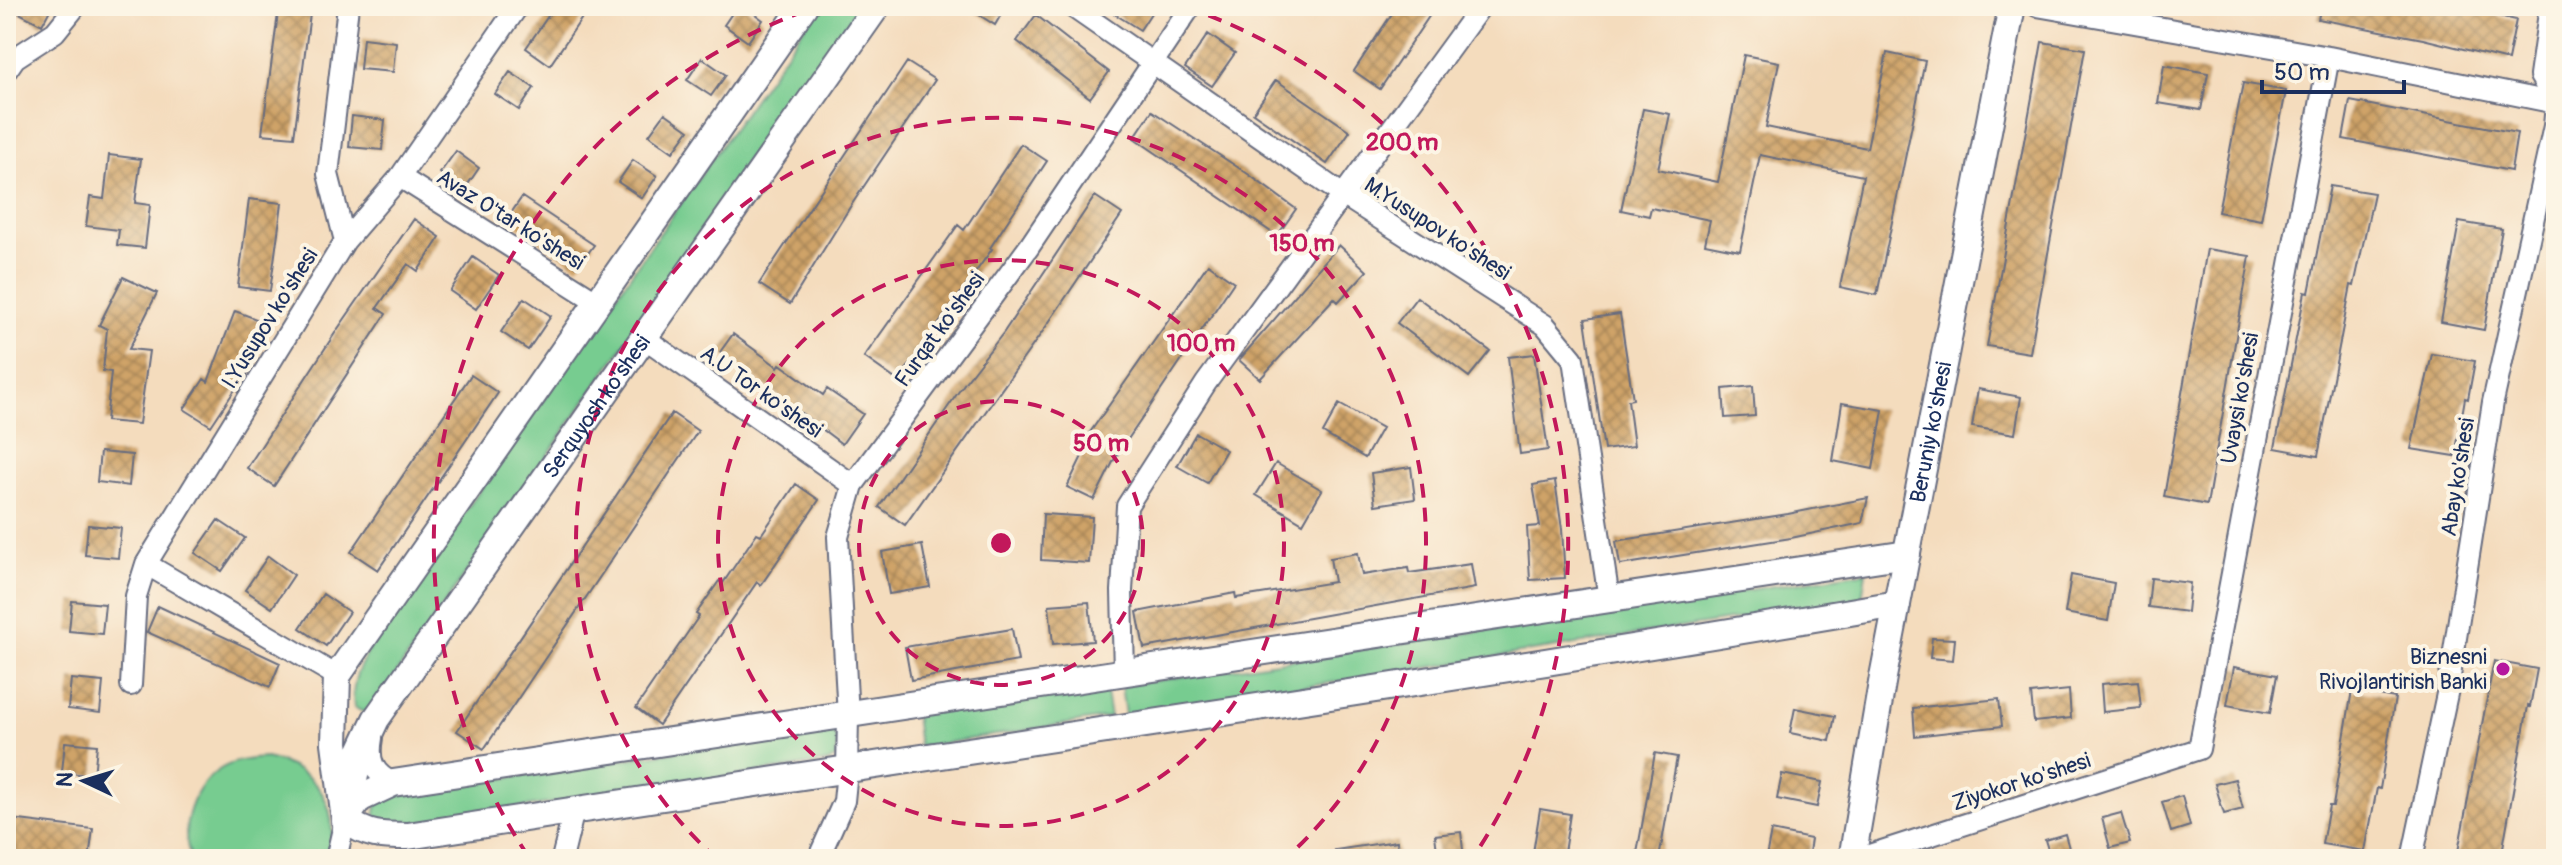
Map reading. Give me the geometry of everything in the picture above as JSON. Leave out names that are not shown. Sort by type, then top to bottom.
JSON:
[{"type":"street","points":[[6,71],[15,58],[55,32],[76,6]]},
{"type":"street","points":[[345,241],[328,174],[348,6]]},
{"type":"street","name":"I.Yusupov ko'shesi","points":[[131,685],[136,596],[146,564],[345,241],[400,177],[518,6]]},
{"type":"street","points":[[146,564],[337,676],[804,6]]},
{"type":"street","name":"Serquyosh ko'shesi","points":[[336,859],[360,753],[376,719],[877,6]]},
{"type":"street","name":"M.Yusupov ko'shesi","points":[[1071,6],[1343,195],[1545,325],[1573,359],[1609,599]]},
{"type":"street","name":"Furqat ko'shesi","points":[[818,859],[844,801],[847,771],[848,716],[838,537],[853,485],[1029,247],[1191,6]]},
{"type":"street","points":[[1124,673],[1122,591],[1127,506],[1206,383],[1481,6]]},
{"type":"street","name":"Beruniy ko'shesi","points":[[1854,859],[1897,604],[2012,6]]},
{"type":"street","points":[[2037,6],[2329,57],[2556,104]]},
{"type":"street","points":[[2550,6],[2540,76],[2556,104]]},
{"type":"street","name":"Uvaysi ko'shesi","points":[[2199,749],[2329,57]]},
{"type":"street","name":"Abay ko'shesi","points":[[2412,859],[2448,689],[2493,402],[2554,126],[2556,104]]},
{"type":"street","name":"Avaz O'tar ko'shesi","points":[[400,177],[596,301]]},
{"type":"street","name":"A.U Tor ko'shesi","points":[[643,337],[853,485]]},
{"type":"street","points":[[1897,604],[1625,650],[408,836],[363,833],[345,820],[359,799],[393,783],[1907,554]]},
{"type":"street","name":"Serquyosh ko'shesi","points":[[337,676],[335,743],[345,820]]},
{"type":"street","points":[[376,719],[370,751],[371,764],[381,777],[393,783]]},
{"type":"street","name":"Ziyokor ko'shesi","points":[[1854,859],[2199,749]]},
{"type":"street","points":[[562,859],[574,810]]},
{"type":"green space","points":[[819,6],[859,6],[373,707],[363,712],[354,707],[356,675],[371,646]]},
{"type":"green space","points":[[1866,572],[1862,599],[1125,715],[1121,686]]},
{"type":"green space","points":[[1105,687],[1110,717],[919,747],[915,715]]},
{"type":"green space","points":[[825,728],[833,732],[837,740],[836,757],[828,762],[389,827],[377,821],[375,812],[379,801],[385,797]]},
{"type":"green space","points":[[266,758],[300,771],[322,793],[332,822],[328,859],[192,859],[186,834],[187,821],[190,808],[203,785],[227,765]]},
{"type":"building","points":[[6,6],[52,6],[42,25]]},
{"type":"building","points":[[279,6],[311,6],[294,137],[262,134]]},
{"type":"building","points":[[555,6],[590,6],[550,65],[526,48]]},
{"type":"building","points":[[737,6],[744,6],[763,20],[748,42],[724,25]]},
{"type":"building","points":[[965,6],[1006,6],[995,25]]},
{"type":"building","points":[[1102,6],[1140,6],[1151,13],[1140,30]]},
{"type":"building","points":[[1397,6],[1436,6],[1380,89],[1354,71]]},
{"type":"building","points":[[2321,6],[2454,6],[2516,20],[2508,60],[2423,39],[2318,19]]},
{"type":"building","points":[[1036,15],[1109,72],[1090,98],[1017,41]]},
{"type":"building","points":[[1208,34],[1235,53],[1212,86],[1185,68]]},
{"type":"building","points":[[363,38],[396,42],[393,72],[360,69]]},
{"type":"building","points":[[2042,42],[2085,49],[2030,353],[1987,346]]},
{"type":"building","points":[[1887,53],[1925,61],[1877,295],[1840,287],[1863,176],[1760,155],[1740,251],[1705,244],[1710,220],[1651,208],[1649,216],[1621,210],[1643,109],[1670,114],[1658,169],[1718,182],[1744,55],[1779,62],[1766,127],[1867,148]]},
{"type":"building","points":[[702,58],[726,75],[711,96],[687,80]]},
{"type":"building","points":[[907,62],[935,80],[790,304],[759,284]]},
{"type":"building","points":[[2164,65],[2208,73],[2201,110],[2158,103]]},
{"type":"building","points":[[510,72],[534,88],[519,110],[495,94]]},
{"type":"building","points":[[1276,80],[1350,131],[1327,164],[1253,113]]},
{"type":"building","points":[[2243,83],[2286,91],[2261,220],[2218,212]]},
{"type":"building","points":[[2350,101],[2517,133],[2511,171],[2343,139]]},
{"type":"building","points":[[1152,111],[1296,209],[1277,236],[1134,138]]},
{"type":"building","points":[[665,113],[689,130],[673,152],[649,135]]},
{"type":"building","points":[[352,116],[385,120],[382,150],[349,147]]},
{"type":"building","points":[[1021,144],[1047,161],[992,249],[898,381],[864,357],[958,225],[964,230]]},
{"type":"building","points":[[456,151],[479,168],[464,190],[440,173]]},
{"type":"building","points":[[109,155],[141,159],[135,203],[150,205],[145,248],[117,245],[119,230],[86,226],[90,197],[104,199]]},
{"type":"building","points":[[633,160],[657,176],[642,198],[618,182]]},
{"type":"building","points":[[2330,186],[2374,193],[2354,286],[2351,285],[2318,456],[2275,448],[2305,292],[2309,293]]},
{"type":"building","points":[[1095,196],[1122,214],[905,525],[879,507],[966,381],[1004,332]]},
{"type":"building","points":[[522,197],[594,245],[578,267],[507,219]]},
{"type":"building","points":[[249,199],[282,203],[270,291],[238,287]]},
{"type":"building","points":[[414,219],[440,237],[418,271],[408,264],[377,308],[386,314],[274,486],[247,468]]},
{"type":"building","points":[[2459,222],[2502,229],[2484,330],[2441,322]]},
{"type":"building","points":[[1339,245],[1367,271],[1338,302],[1334,298],[1260,379],[1239,360]]},
{"type":"building","points":[[2207,249],[2250,256],[2207,505],[2164,497]]},
{"type":"building","points":[[473,257],[499,275],[476,309],[450,291]]},
{"type":"building","points":[[1208,264],[1234,282],[1114,460],[1094,500],[1067,487],[1088,444],[1084,441]]},
{"type":"building","points":[[123,277],[157,293],[129,349],[149,351],[139,424],[106,421],[111,372],[103,371],[107,329],[99,325]]},
{"type":"building","points":[[1417,297],[1490,351],[1469,377],[1397,323]]},
{"type":"building","points":[[524,298],[551,316],[528,350],[501,332]]},
{"type":"building","points":[[235,311],[267,323],[246,377],[211,426],[184,409],[204,379],[208,382]]},
{"type":"building","points":[[1620,314],[1633,399],[1628,400],[1634,446],[1604,450],[1585,319]]},
{"type":"building","points":[[733,334],[823,395],[827,389],[863,414],[842,444],[720,352]]},
{"type":"building","points":[[1534,354],[1548,450],[1520,454],[1508,357]]},
{"type":"building","points":[[2432,354],[2475,361],[2455,456],[2411,449]]},
{"type":"building","points":[[471,375],[498,393],[378,570],[351,552]]},
{"type":"building","points":[[1753,386],[1755,416],[1725,418],[1723,389]]},
{"type":"building","points":[[1978,389],[2021,397],[2015,434],[1972,427]]},
{"type":"building","points":[[1842,403],[1883,410],[1873,469],[1833,461]]},
{"type":"building","points":[[1339,404],[1382,428],[1365,458],[1323,433]]},
{"type":"building","points":[[672,413],[698,431],[484,749],[457,731]]},
{"type":"building","points":[[1196,433],[1226,450],[1207,483],[1177,466]]},
{"type":"building","points":[[100,452],[132,455],[129,486],[97,482]]},
{"type":"building","points":[[1276,463],[1322,490],[1303,523],[1256,495]]},
{"type":"building","points":[[1411,467],[1415,499],[1375,505],[1371,473]]},
{"type":"building","points":[[1555,481],[1565,578],[1530,580],[1527,527],[1540,526],[1533,485]]},
{"type":"building","points":[[796,484],[819,500],[761,585],[757,582],[659,725],[636,708],[699,616],[696,614],[719,581],[723,583]]},
{"type":"building","points":[[1868,498],[1862,523],[1791,538],[1620,565],[1616,541]]},
{"type":"building","points":[[1043,514],[1092,517],[1089,563],[1041,560]]},
{"type":"building","points":[[218,520],[245,538],[222,571],[195,553]]},
{"type":"building","points":[[88,525],[121,528],[118,558],[85,555]]},
{"type":"building","points":[[922,545],[930,587],[889,594],[882,552]]},
{"type":"building","points":[[1358,553],[1362,575],[1408,568],[1409,573],[1471,564],[1475,588],[1144,648],[1137,612],[1235,593],[1236,598],[1334,582],[1330,558]]},
{"type":"building","points":[[268,556],[294,575],[272,608],[245,590]]},
{"type":"building","points":[[2071,575],[2114,583],[2108,621],[2065,613]]},
{"type":"building","points":[[2151,578],[2190,583],[2187,612],[2148,607]]},
{"type":"building","points":[[323,594],[349,612],[326,646],[300,628]]},
{"type":"building","points":[[72,601],[105,604],[102,634],[69,631]]},
{"type":"building","points":[[1089,602],[1093,641],[1053,644],[1049,605]]},
{"type":"building","points":[[158,606],[280,663],[270,687],[147,632]]},
{"type":"building","points":[[1012,629],[1018,661],[911,680],[905,647]]},
{"type":"building","points":[[1932,638],[1955,639],[1953,660],[1930,658]]},
{"type":"building","points":[[2494,661],[2537,669],[2530,707],[2501,859],[2457,857]]},
{"type":"building","points":[[2234,667],[2277,675],[2270,713],[2227,705]]},
{"type":"building","points":[[71,679],[103,682],[100,713],[68,709]]},
{"type":"building","points":[[2138,681],[2141,708],[2103,712],[2101,684]]},
{"type":"building","points":[[2069,690],[2071,718],[2034,722],[2031,694]]},
{"type":"building","points":[[2352,690],[2395,698],[2380,789],[2377,788],[2365,851],[2322,844],[2329,806],[2333,806]]},
{"type":"building","points":[[1999,699],[2002,726],[1915,736],[1913,708]]},
{"type":"building","points":[[1795,708],[1835,716],[1830,741],[1790,733]]},
{"type":"building","points":[[65,742],[97,745],[94,776],[62,772]]},
{"type":"building","points":[[1655,753],[1677,757],[1659,859],[1636,859]]},
{"type":"building","points":[[1782,774],[1822,782],[1817,807],[1777,799]]},
{"type":"building","points":[[2235,779],[2243,809],[2224,814],[2215,784]]},
{"type":"building","points":[[2182,796],[2190,826],[2171,832],[2162,802]]},
{"type":"building","points":[[1540,809],[1570,814],[1563,859],[1532,859]]},
{"type":"building","points":[[2121,813],[2130,843],[2110,848],[2102,818]]},
{"type":"building","points":[[11,819],[93,829],[89,859],[6,859]]},
{"type":"building","points":[[1771,831],[1811,839],[1808,859],[1766,857]]},
{"type":"building","points":[[1461,832],[1464,859],[1438,859],[1435,835]]},
{"type":"building","points":[[2065,834],[2072,859],[2051,859],[2045,840]]},
{"type":"building","points":[[1397,841],[1399,859],[1336,859],[1335,850]]},
{"type":"place","name":"Biznesni Rivojlantirish Banki","points":[[2503,669]]}]
